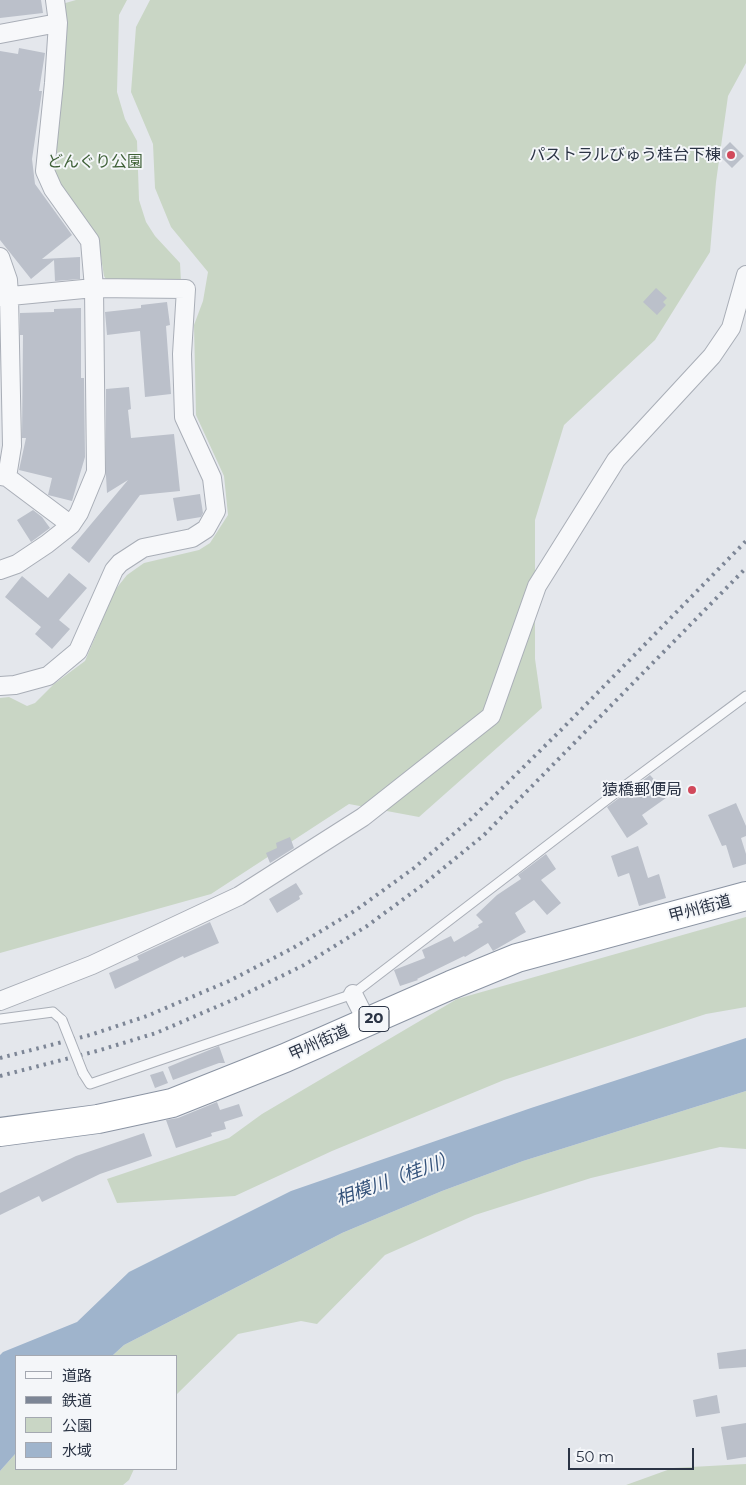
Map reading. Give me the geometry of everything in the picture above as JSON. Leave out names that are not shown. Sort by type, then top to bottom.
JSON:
[{"type":"highway","name":"甲州街道","points":[[0,1132],[98,1119],[172,1103],[285,1058],[517,958],[746,896]]},
{"type":"street","points":[[0,570],[17,564],[47,544],[71,524],[79,513],[96,472],[94,288],[90,241],[53,189],[45,171],[58,23],[55,0]]},
{"type":"street","points":[[0,34],[58,23]]},
{"type":"street","points":[[0,258],[8,280],[5,296],[5,384],[12,446],[4,477],[71,524]]},
{"type":"street","points":[[0,1001],[92,965],[239,896],[363,817],[491,716],[537,586],[616,460],[712,356],[731,328],[746,275]]},
{"type":"street","points":[[0,686],[15,685],[48,676],[78,651],[114,570],[120,563],[143,548],[192,538],[206,529],[216,512],[212,478],[184,417],[182,354],[186,289],[94,288],[5,296]]},
{"type":"street","points":[[353,994],[367,1022]]},
{"type":"lane","points":[[0,1019],[53,1012],[62,1020],[83,1073],[90,1084],[353,994],[630,782],[746,696]]},
{"type":"green space","name":"どんぐり公園","points":[[76,0],[127,0],[119,15],[117,92],[125,119],[137,141],[139,200],[146,222],[155,236],[180,263],[181,282],[107,281],[104,276],[99,244],[94,232],[54,178],[62,4]]},
{"type":"green space","points":[[150,0],[746,0],[746,63],[728,96],[716,182],[710,252],[655,340],[564,425],[535,520],[535,659],[542,708],[419,817],[349,804],[211,894],[0,953],[0,698],[9,697],[27,706],[35,703],[54,684],[85,661],[115,590],[127,575],[144,563],[199,550],[210,543],[228,515],[224,476],[196,415],[194,325],[203,301],[208,272],[171,227],[155,188],[153,144],[131,92],[136,27]]},
{"type":"green space","points":[[746,917],[746,1007],[706,1014],[504,1080],[332,1151],[235,1196],[117,1203],[107,1179],[229,1138],[262,1114],[457,999]]},
{"type":"green space","points":[[746,1091],[746,1149],[720,1147],[591,1178],[475,1215],[385,1255],[317,1324],[301,1321],[238,1334],[178,1393],[178,1355],[113,1355],[124,1345],[342,1233],[442,1191],[523,1161]]},
{"type":"green space","points":[[15,1454],[15,1470],[134,1470],[129,1480],[123,1485],[0,1485],[0,1471]]},
{"type":"green space","points":[[746,1464],[746,1485],[626,1485],[673,1468]]},
{"type":"water","name":"相模川（桂川）","points":[[746,1038],[746,1091],[523,1161],[442,1191],[342,1233],[124,1345],[113,1355],[15,1355],[15,1454],[0,1471],[0,1355],[3,1352],[77,1322],[129,1272],[291,1191],[531,1108]]},
{"type":"building","points":[[0,0],[41,0],[43,13],[0,18]]},
{"type":"building","points":[[19,48],[45,53],[39,91],[42,91],[32,159],[35,184],[72,235],[42,259],[80,257],[80,279],[55,281],[54,260],[31,279],[0,240],[0,51],[18,54]]},
{"type":"building","points":[[730,142],[744,156],[732,168],[718,154]]},
{"type":"building","points":[[656,288],[667,298],[663,302],[666,305],[657,315],[643,302]]},
{"type":"building","points":[[167,302],[170,325],[166,326],[171,394],[145,397],[140,331],[107,335],[105,312],[141,308],[141,305]]},
{"type":"building","points":[[81,308],[81,378],[84,378],[85,457],[72,501],[48,495],[52,478],[19,470],[26,438],[22,438],[23,335],[20,335],[20,313],[54,312],[54,309]]},
{"type":"building","points":[[129,387],[131,409],[128,410],[131,438],[174,434],[180,491],[140,495],[89,563],[71,548],[128,480],[107,493],[106,389]]},
{"type":"building","points":[[200,494],[203,513],[201,517],[177,521],[173,498]]},
{"type":"building","points":[[33,510],[42,517],[50,528],[31,542],[17,520]]},
{"type":"building","points":[[69,573],[87,588],[59,620],[70,629],[52,649],[35,634],[41,627],[5,597],[22,576],[48,598]]},
{"type":"building","points":[[650,775],[660,786],[665,782],[673,793],[642,815],[648,824],[627,838],[607,807]]},
{"type":"building","points":[[736,803],[746,826],[746,836],[741,838],[746,854],[746,864],[733,868],[726,845],[722,846],[708,815]]},
{"type":"building","points":[[290,837],[294,848],[270,863],[266,853],[277,848],[276,843]]},
{"type":"building","points":[[638,846],[648,878],[659,874],[666,898],[639,906],[629,873],[618,877],[611,856]]},
{"type":"building","points":[[546,854],[556,869],[541,880],[561,903],[547,915],[534,900],[515,913],[526,932],[493,951],[488,943],[465,957],[418,980],[400,986],[394,970],[425,958],[422,950],[451,936],[454,942],[479,927],[478,925],[483,922],[476,915],[497,895],[521,879],[518,875]]},
{"type":"building","points":[[296,883],[303,894],[299,896],[300,899],[277,913],[269,899]]},
{"type":"building","points":[[210,922],[219,943],[184,958],[183,956],[115,989],[109,973],[139,960],[137,956]]},
{"type":"building","points":[[219,1046],[225,1063],[219,1063],[173,1080],[168,1067]]},
{"type":"building","points":[[163,1071],[168,1083],[155,1088],[150,1075]]},
{"type":"building","points":[[217,1102],[220,1110],[239,1104],[243,1116],[224,1122],[226,1129],[211,1133],[212,1136],[176,1148],[166,1120],[178,1118]]},
{"type":"building","points":[[144,1133],[152,1156],[100,1174],[42,1202],[39,1196],[0,1215],[0,1193],[76,1156]]},
{"type":"building","points":[[746,1349],[746,1367],[719,1369],[717,1353]]},
{"type":"building","points":[[717,1395],[720,1413],[696,1417],[693,1400]]},
{"type":"building","points":[[746,1423],[746,1457],[727,1460],[721,1427]]},
{"type":"railway","points":[[0,1058],[90,1035],[147,1016],[229,981],[293,948],[356,910],[414,868],[471,819],[746,541]]},
{"type":"railway","points":[[0,1076],[97,1051],[156,1033],[237,998],[304,965],[367,926],[424,884],[484,835],[746,568]]},
{"type":"place","name":"パストラルびゅう桂台下棟","points":[[731,155]]},
{"type":"place","name":"猿橋郵便局","points":[[692,790]]}]
